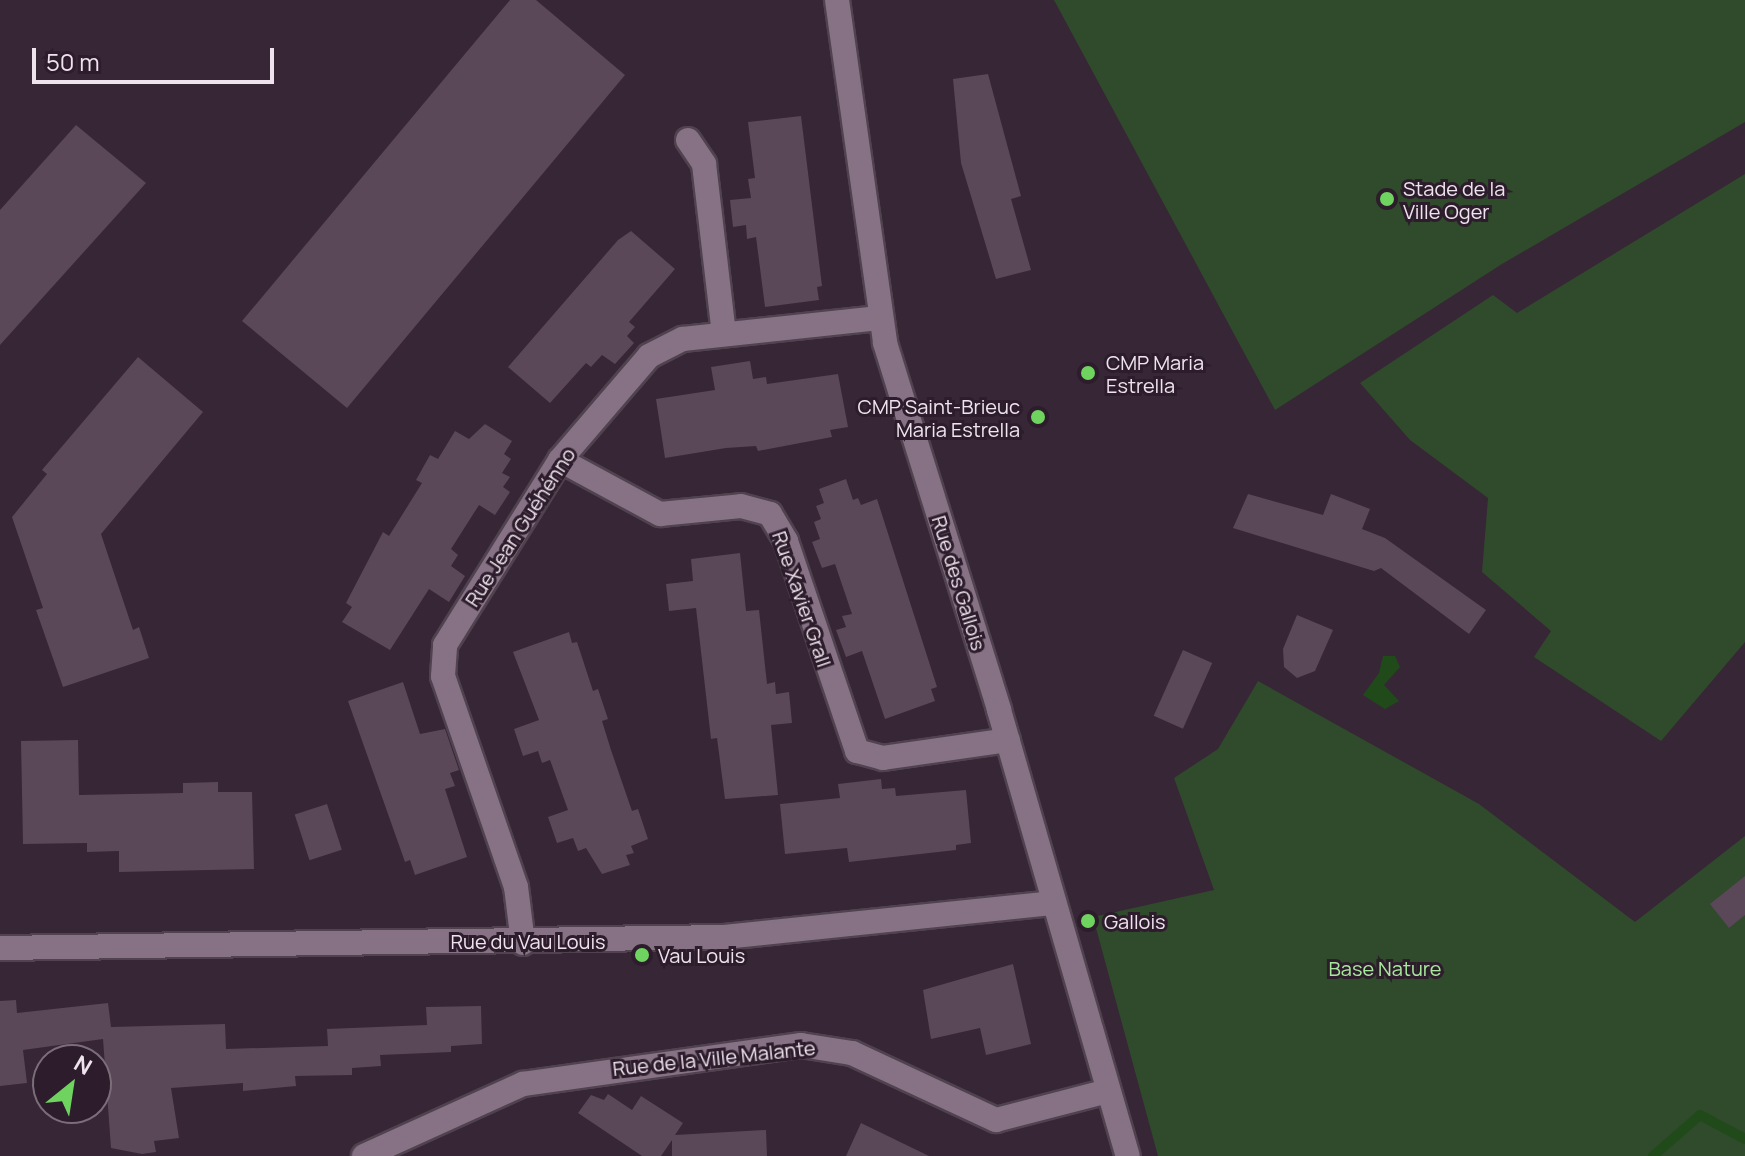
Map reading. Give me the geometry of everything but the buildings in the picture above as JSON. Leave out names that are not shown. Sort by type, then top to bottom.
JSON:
[{"type":"street","name":"Rue des Gallois","points":[[837,0],[879,318],[1008,740],[1128,1156]]},
{"type":"street","points":[[688,140],[704,164],[724,333]]},
{"type":"street","name":"Rue Jean Guéhénno","points":[[523,943],[516,887],[443,676],[445,645],[560,460],[649,356],[683,339],[879,318]]},
{"type":"street","name":"Rue Xavier Grall","points":[[560,460],[660,514],[741,506],[770,514],[786,541],[857,751],[883,758],[1008,740]]},
{"type":"street","name":"Rue du Vau Louis","points":[[0,948],[523,943],[724,937],[1054,903]]},
{"type":"street","name":"Rue de la Ville Malante","points":[[364,1156],[523,1084],[801,1045],[852,1053],[996,1120],[1108,1091]]},
{"type":"green space","name":"Stade de la Ville Oger","points":[[1054,0],[1745,0],[1745,122],[1502,264],[1275,410]]},
{"type":"green space","points":[[1745,174],[1745,642],[1661,741],[1534,657],[1551,631],[1482,572],[1488,498],[1410,440],[1360,383],[1493,295],[1517,313]]},
{"type":"green space","name":"Base Nature","points":[[1258,681],[1479,804],[1635,922],[1745,836],[1745,1156],[1158,1156],[1093,917],[1214,890],[1174,778],[1218,749]]},
{"type":"shaded area","points":[[1383,656],[1395,656],[1400,667],[1384,685],[1399,701],[1385,709],[1363,695],[1379,673]]},
{"type":"waterway","points":[[1653,1156],[1700,1115],[1745,1139]]},
{"type":"place","name":"Stade de la Ville Oger","points":[[1387,199]]},
{"type":"place","name":"CMP Maria Estrella","points":[[1088,373]]},
{"type":"place","name":"CMP Saint-Brieuc Maria Estrella","points":[[1038,417]]},
{"type":"place","name":"Gallois","points":[[1088,921]]},
{"type":"place","name":"Vau Louis","points":[[642,955]]}]
